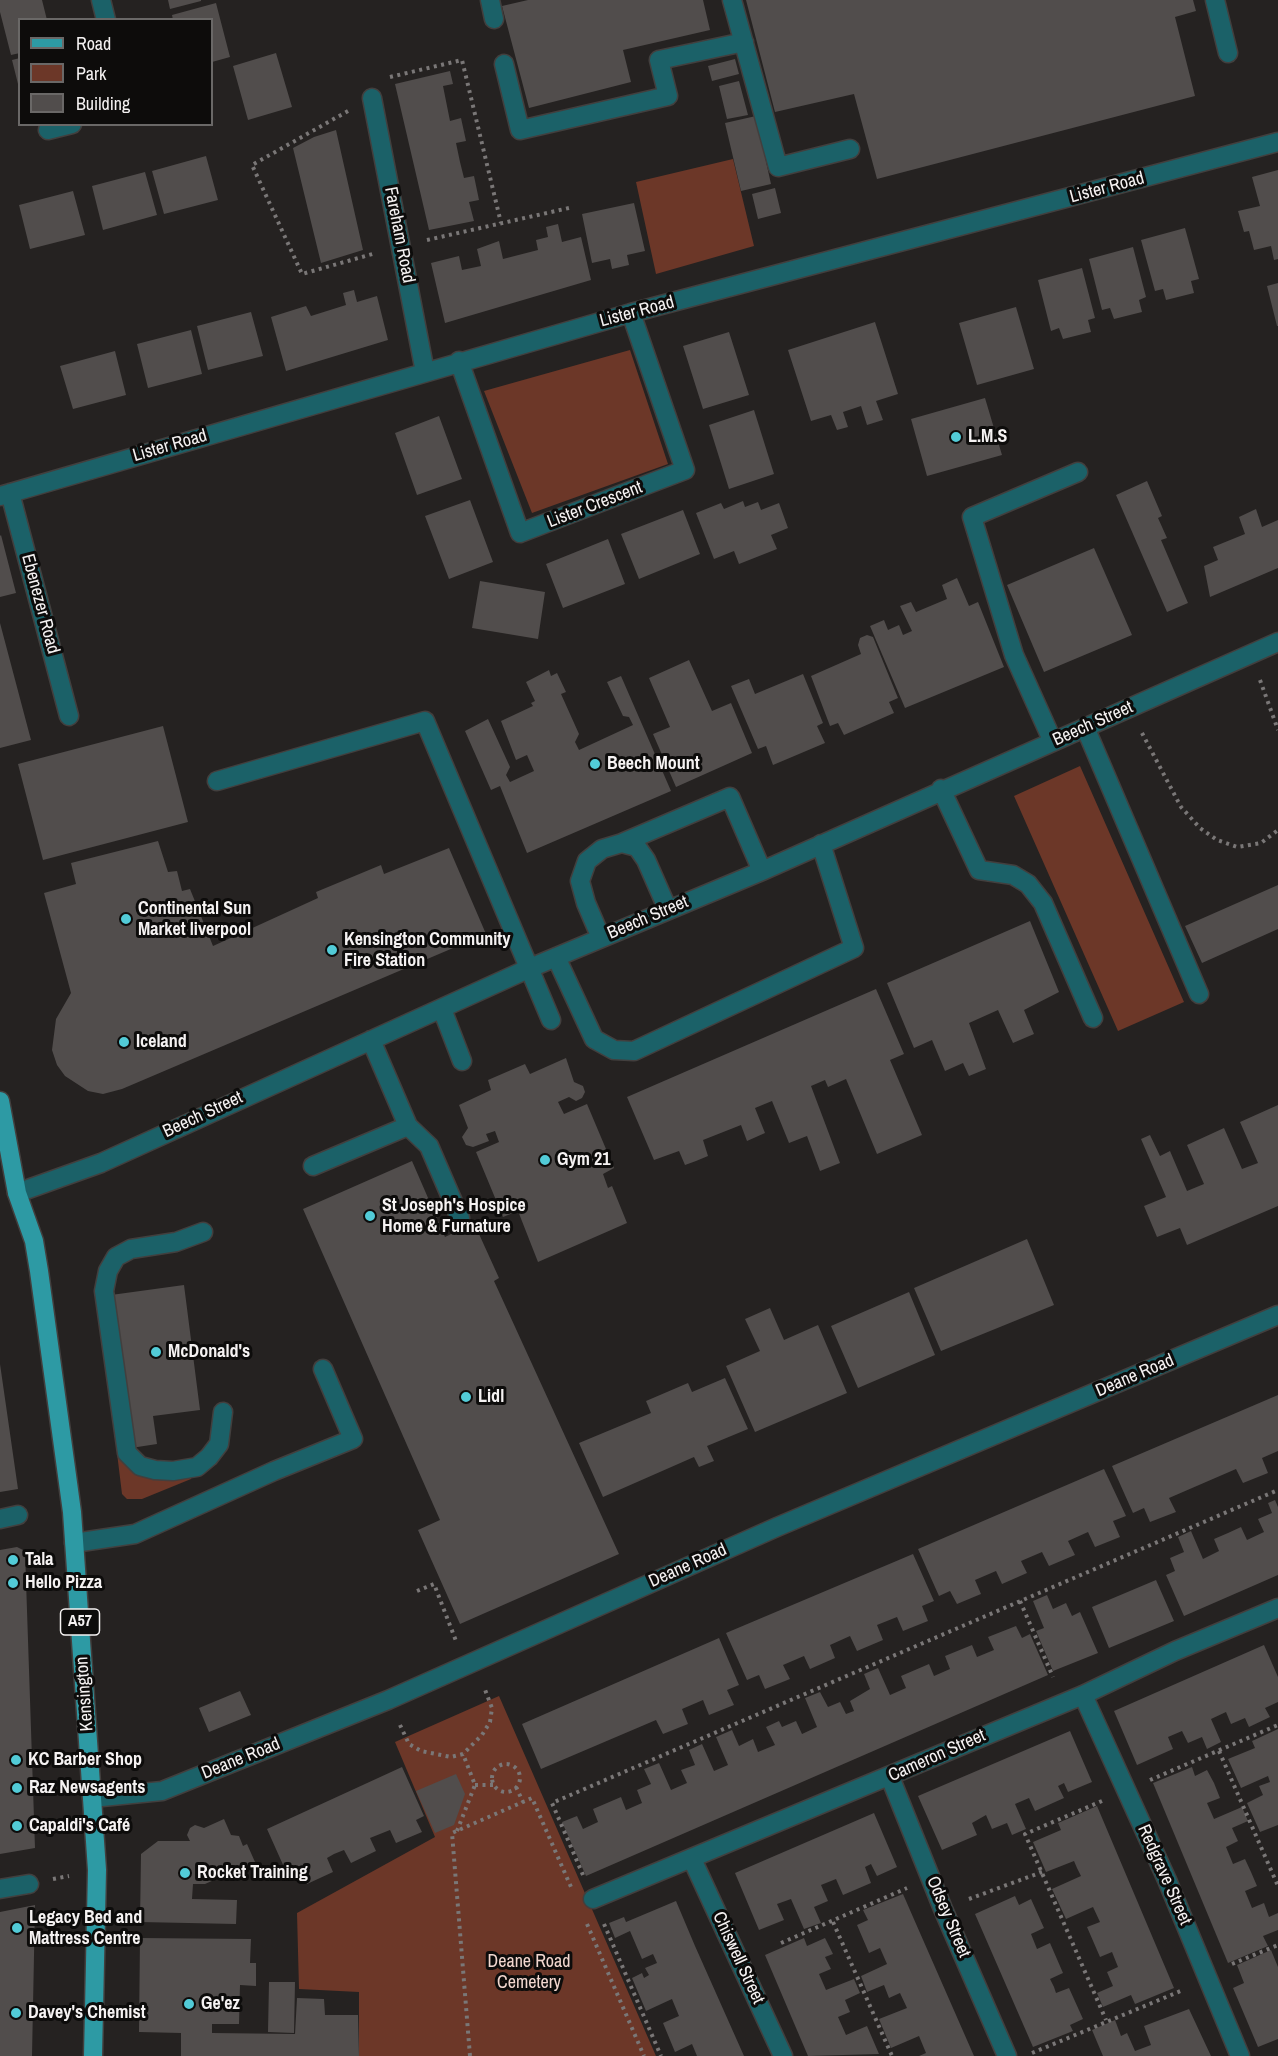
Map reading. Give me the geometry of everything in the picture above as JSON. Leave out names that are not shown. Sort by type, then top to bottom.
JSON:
[{"type":"main road","name":"A57","points":[[0,1101],[9,1194]]},
{"type":"main road","name":"Kensington","points":[[9,1194],[34,1241],[74,1543],[97,1870],[93,2056]]},
{"type":"street","points":[[101,0],[105,18]]},
{"type":"street","points":[[490,0],[494,19]]},
{"type":"street","points":[[732,0],[778,167],[850,149]]},
{"type":"street","points":[[1215,0],[1228,52]]},
{"type":"street","points":[[504,64],[520,130],[668,96],[659,60],[744,42]]},
{"type":"street","name":"Fareham Road","points":[[372,98],[425,372]]},
{"type":"street","points":[[48,130],[64,126]]},
{"type":"street","name":"Lister Road","points":[[5,494],[631,313],[1278,142]]},
{"type":"street","name":"Lister Crescent","points":[[459,361],[520,533],[685,470],[631,313]]},
{"type":"street","points":[[1053,742],[1014,655],[972,516],[1078,472]]},
{"type":"street","name":"Ebenezer Road","points":[[5,494],[69,716]]},
{"type":"street","name":"Beech Street","points":[[9,1194],[101,1162],[530,968],[762,871],[941,789],[1278,642]]},
{"type":"street","points":[[217,781],[425,721],[551,1020]]},
{"type":"street","points":[[1084,727],[1199,994]]},
{"type":"street","points":[[941,789],[979,870],[1013,875],[1028,884],[1043,903],[1093,1018]]},
{"type":"street","points":[[602,938],[585,903],[580,880],[587,861],[602,849],[622,843],[730,797],[762,871]]},
{"type":"street","points":[[622,843],[637,847],[646,860],[668,910]]},
{"type":"street","points":[[556,957],[594,1039],[614,1050],[634,1051],[854,948],[821,844]]},
{"type":"street","points":[[442,1009],[462,1061]]},
{"type":"street","points":[[371,1040],[408,1126],[429,1146],[460,1218]]},
{"type":"street","points":[[313,1166],[408,1126]]},
{"type":"street","points":[[203,1232],[176,1242],[131,1249],[116,1257],[108,1271],[104,1291],[127,1453],[140,1466],[155,1470],[173,1471],[197,1467],[210,1457],[219,1444],[224,1413]]},
{"type":"street","name":"Deane Road","points":[[92,1798],[162,1791],[388,1700],[788,1522],[1278,1315]]},
{"type":"street","points":[[74,1543],[135,1534],[274,1471],[354,1439],[323,1369]]},
{"type":"street","name":"Cameron Street","points":[[593,1899],[890,1777],[1083,1695],[1175,1651],[1278,1609]]},
{"type":"street","name":"Redgrave Street","points":[[1083,1695],[1209,1979],[1240,2056]]},
{"type":"street","name":"Odsey Street","points":[[890,1777],[943,1909],[1007,2056]]},
{"type":"street","name":"Chiswell Street","points":[[692,1859],[783,2056]]},
{"type":"street","points":[[0,1889],[29,1884]]},
{"type":"path","points":[[501,223],[462,60],[386,78],[372,98],[252,165],[302,274],[400,246],[570,208]]},
{"type":"path","points":[[1251,654],[1278,730]]},
{"type":"path","points":[[1130,707],[1181,807],[1200,828],[1217,840],[1237,847],[1261,843],[1278,830]]},
{"type":"path","points":[[661,2056],[552,1803],[1278,1490]]},
{"type":"path","points":[[388,1700],[409,1744],[421,1751],[436,1755],[463,1754],[482,1736],[490,1722],[492,1708],[434,1584],[417,1591]]},
{"type":"path","points":[[1020,1601],[1064,1702]]},
{"type":"path","points":[[1106,2020],[1024,1834],[1278,1725]]},
{"type":"path","points":[[1219,1751],[1278,1886]]},
{"type":"path","points":[[457,1831],[475,1785],[463,1754]]},
{"type":"path","points":[[475,1785],[494,1785],[506,1792],[516,1787],[520,1781],[519,1772],[508,1764],[499,1765],[493,1772],[494,1785]]},
{"type":"path","points":[[516,1787],[523,1802]]},
{"type":"path","points":[[470,2056],[452,1833],[532,1798]]},
{"type":"path","points":[[29,1884],[97,1870]]},
{"type":"path","points":[[943,1909],[1042,1872]]},
{"type":"path","points":[[781,1944],[931,1878]]},
{"type":"path","points":[[833,1922],[892,2056]]},
{"type":"path","points":[[1026,2056],[1106,2020],[1209,1979],[1227,1966],[1278,1945]]},
{"type":"green space","points":[[733,159],[754,246],[656,274],[636,182]]},
{"type":"green space","points":[[630,350],[668,464],[532,513],[484,391]]},
{"type":"green space","points":[[1080,766],[1184,1002],[1118,1031],[1014,796]]},
{"type":"green space","points":[[117,1453],[126,1465],[141,1476],[152,1478],[192,1476],[191,1479],[142,1499],[127,1499],[122,1494]]},
{"type":"green space","name":"Deane Road Cemetery","points":[[499,1696],[656,2056],[359,2056],[359,1992],[299,1989],[297,1913],[435,1837],[395,1742]]},
{"type":"building","points":[[0,0],[42,0],[46,18],[18,18],[18,53],[11,55],[0,12]]},
{"type":"building","points":[[168,0],[201,0],[201,1],[170,9]]},
{"type":"building","points":[[528,0],[703,0],[710,30],[623,50],[631,82],[529,108],[502,6]]},
{"type":"building","points":[[746,0],[1193,0],[1196,11],[1175,17],[1195,96],[877,179],[854,94],[775,112]]},
{"type":"building","points":[[216,3],[230,57],[213,62],[213,18],[173,18],[172,15]]},
{"type":"building","points":[[276,53],[292,107],[248,120],[233,66]]},
{"type":"building","points":[[18,58],[18,84],[12,60]]},
{"type":"building","points":[[735,59],[739,74],[712,81],[708,66]]},
{"type":"building","points":[[450,71],[453,84],[443,86],[450,121],[461,118],[466,141],[456,143],[460,162],[464,178],[474,176],[479,200],[469,202],[474,221],[429,230],[395,84]]},
{"type":"building","points":[[739,81],[748,115],[727,119],[719,86]]},
{"type":"building","points":[[756,116],[771,184],[741,191],[725,123]]},
{"type":"building","points":[[336,130],[363,250],[321,263],[293,148],[314,137]]},
{"type":"building","points":[[206,156],[218,200],[164,214],[152,171]]},
{"type":"building","points":[[1278,170],[1278,259],[1274,260],[1271,246],[1254,250],[1249,231],[1244,232],[1238,211],[1260,206],[1252,177]]},
{"type":"building","points":[[145,172],[157,215],[103,230],[92,186]]},
{"type":"building","points":[[775,188],[781,213],[758,219],[752,194]]},
{"type":"building","points":[[73,191],[85,235],[30,249],[19,205]]},
{"type":"building","points":[[634,203],[645,251],[627,255],[629,265],[612,269],[610,259],[592,263],[582,214]]},
{"type":"building","points":[[558,224],[562,242],[581,237],[591,280],[445,323],[431,263],[459,256],[462,270],[481,266],[477,249],[499,241],[503,259],[538,250],[536,240],[548,237],[546,227]]},
{"type":"building","points":[[1185,228],[1199,279],[1191,281],[1194,293],[1166,300],[1163,289],[1155,291],[1141,240]]},
{"type":"building","points":[[1133,247],[1146,297],[1139,300],[1142,312],[1114,319],[1110,308],[1102,310],[1089,259]]},
{"type":"building","points":[[1082,268],[1095,318],[1088,320],[1091,332],[1063,339],[1059,328],[1051,331],[1038,280]]},
{"type":"building","points":[[1278,283],[1278,326],[1277,326],[1267,286]]},
{"type":"building","points":[[354,290],[357,302],[377,296],[388,340],[286,371],[271,317],[306,306],[311,316],[346,305],[343,293]]},
{"type":"building","points":[[1016,307],[1034,369],[977,385],[959,323]]},
{"type":"building","points":[[251,312],[263,356],[208,370],[197,326]]},
{"type":"building","points":[[875,322],[898,394],[876,401],[883,420],[867,425],[861,406],[843,412],[848,427],[837,430],[831,415],[811,421],[788,350]]},
{"type":"building","points":[[191,330],[202,374],[148,388],[137,344]]},
{"type":"building","points":[[729,332],[749,395],[703,409],[683,346]]},
{"type":"building","points":[[115,351],[126,395],[73,409],[60,366]]},
{"type":"building","name":"L.M.S","points":[[985,398],[1002,455],[927,476],[911,419]]},
{"type":"building","points":[[754,410],[774,474],[729,489],[709,425]]},
{"type":"building","points":[[439,416],[462,479],[417,495],[395,433]]},
{"type":"building","points":[[1147,481],[1162,516],[1158,518],[1167,538],[1161,540],[1188,603],[1167,612],[1116,495]]},
{"type":"building","points":[[470,500],[493,562],[449,579],[425,516]]},
{"type":"building","points":[[743,501],[745,507],[758,502],[761,510],[779,503],[788,528],[771,535],[777,549],[739,564],[734,551],[714,559],[696,513],[721,503],[724,509]]},
{"type":"building","points":[[1256,509],[1262,527],[1278,520],[1278,568],[1210,597],[1204,566],[1218,560],[1213,547],[1245,534],[1239,517]]},
{"type":"building","points":[[683,510],[700,554],[639,579],[621,534]]},
{"type":"building","points":[[0,536],[16,593],[0,597]]},
{"type":"building","points":[[608,539],[625,584],[563,608],[546,564]]},
{"type":"building","points":[[1094,548],[1132,635],[1044,672],[1007,585]]},
{"type":"building","points":[[957,578],[969,606],[978,602],[1004,667],[905,708],[870,626],[884,620],[888,630],[899,625],[903,635],[912,631],[900,606],[911,602],[916,612],[947,599],[942,585]]},
{"type":"building","points":[[480,581],[545,592],[538,639],[472,628]]},
{"type":"building","points":[[0,623],[31,740],[0,748]]},
{"type":"building","points":[[867,635],[873,637],[898,698],[889,702],[894,713],[844,735],[838,723],[830,726],[811,676],[861,654],[858,645],[860,638]]},
{"type":"building","points":[[689,660],[712,711],[731,703],[752,753],[676,787],[653,734],[670,727],[649,678]]},
{"type":"building","name":"Beech Mount","points":[[549,670],[551,676],[557,673],[566,692],[561,694],[579,734],[575,742],[579,750],[633,725],[629,717],[623,716],[607,682],[621,676],[671,791],[527,853],[500,786],[491,790],[465,731],[488,719],[510,767],[506,775],[510,782],[534,771],[527,755],[516,760],[501,721],[533,706],[531,703],[535,701],[526,682]]},
{"type":"building","points":[[803,674],[823,723],[817,726],[825,743],[773,765],[766,746],[758,749],[731,686],[749,679],[755,694]]},
{"type":"building","points":[[163,726],[188,822],[43,860],[18,764]]},
{"type":"building","points":[[158,841],[168,872],[177,871],[182,891],[190,889],[213,946],[318,898],[316,892],[381,865],[384,874],[449,848],[486,934],[122,1089],[103,1094],[88,1091],[65,1076],[57,1065],[52,1050],[56,1019],[71,993],[44,893],[76,884],[71,863]]},
{"type":"building","points":[[1278,885],[1278,929],[1202,963],[1185,926]]},
{"type":"building","points":[[1030,921],[1059,992],[1024,1010],[1034,1034],[1013,1043],[998,1010],[969,1023],[986,1069],[969,1076],[963,1063],[945,1071],[932,1040],[914,1048],[887,983]]},
{"type":"building","points":[[876,989],[904,1054],[890,1060],[922,1135],[877,1154],[846,1079],[828,1087],[825,1080],[811,1086],[840,1163],[820,1171],[807,1136],[789,1143],[772,1101],[755,1108],[765,1133],[747,1141],[741,1125],[703,1140],[708,1156],[696,1161],[685,1165],[679,1151],[654,1160],[627,1097]]},
{"type":"building","name":"Gym 21","points":[[566,1058],[574,1082],[583,1086],[585,1092],[582,1098],[576,1101],[569,1097],[558,1102],[564,1114],[587,1104],[614,1168],[603,1174],[608,1188],[612,1186],[627,1223],[538,1262],[518,1211],[503,1217],[476,1152],[499,1142],[495,1131],[486,1134],[489,1141],[473,1147],[466,1145],[462,1137],[468,1128],[459,1105],[491,1090],[488,1080],[525,1064],[530,1074]]},
{"type":"building","points":[[1278,1105],[1278,1206],[1187,1245],[1180,1228],[1157,1237],[1144,1206],[1166,1197],[1141,1139],[1150,1135],[1160,1156],[1170,1151],[1187,1191],[1204,1184],[1187,1145],[1224,1128],[1242,1169],[1258,1163],[1240,1122]]},
{"type":"building","name":"Lidl","points":[[412,1161],[445,1237],[474,1223],[499,1278],[494,1281],[619,1554],[460,1624],[418,1530],[440,1520],[303,1209]]},
{"type":"building","points":[[1027,1239],[1054,1305],[941,1351],[914,1288]]},
{"type":"building","name":"McDonald's","points":[[184,1285],[200,1410],[153,1416],[157,1444],[131,1448],[111,1295]]},
{"type":"building","points":[[909,1292],[935,1355],[858,1388],[831,1326]]},
{"type":"building","points":[[770,1308],[784,1340],[818,1325],[847,1393],[755,1432],[726,1366],[760,1351],[745,1319]]},
{"type":"building","points":[[0,1364],[18,1489],[0,1492]]},
{"type":"building","points":[[725,1378],[748,1429],[707,1446],[714,1461],[699,1467],[694,1457],[603,1497],[579,1443],[651,1413],[646,1401],[688,1383],[692,1392]]},
{"type":"building","points":[[1278,1395],[1278,1451],[1262,1458],[1268,1473],[1243,1483],[1236,1469],[1169,1498],[1176,1512],[1150,1522],[1144,1508],[1133,1513],[1112,1466]]},
{"type":"building","points":[[1104,1469],[1126,1516],[1113,1521],[1120,1537],[1095,1547],[1088,1532],[1068,1541],[1075,1555],[1049,1566],[1042,1552],[1021,1561],[1027,1573],[1002,1584],[996,1571],[975,1580],[981,1594],[957,1604],[950,1591],[939,1596],[918,1549]]},
{"type":"building","points":[[1275,1500],[1278,1507],[1278,1575],[1184,1616],[1166,1575],[1175,1571],[1170,1558],[1184,1552],[1178,1537],[1191,1531],[1203,1559],[1219,1551],[1214,1539],[1241,1527],[1247,1540],[1264,1532],[1258,1519],[1272,1513],[1268,1503]]},
{"type":"building","points":[[17,1547],[25,1551],[35,1848],[0,1854],[0,1550]]},
{"type":"building","points":[[913,1554],[934,1601],[922,1606],[928,1621],[903,1631],[897,1617],[877,1625],[883,1640],[857,1651],[850,1636],[830,1645],[835,1658],[810,1669],[804,1656],[783,1665],[790,1679],[765,1689],[759,1675],[747,1680],[726,1633]]},
{"type":"building","points":[[1156,1580],[1174,1621],[1109,1648],[1092,1607]]},
{"type":"building","points":[[1047,1595],[1053,1609],[1066,1603],[1072,1616],[1080,1612],[1098,1653],[1053,1671],[1036,1631],[1044,1628],[1033,1601]]},
{"type":"building","points":[[1016,1626],[1022,1638],[1030,1634],[1048,1675],[586,1876],[562,1822],[577,1816],[583,1829],[598,1822],[593,1809],[621,1797],[626,1810],[642,1803],[637,1790],[651,1784],[644,1769],[659,1763],[671,1790],[687,1783],[681,1770],[695,1765],[689,1750],[702,1744],[714,1771],[728,1765],[716,1737],[732,1730],[739,1746],[753,1739],[758,1752],[775,1745],[766,1727],[779,1721],[782,1727],[796,1721],[802,1734],[817,1727],[805,1698],[820,1692],[828,1707],[840,1702],[846,1714],[854,1711],[850,1701],[870,1689],[864,1674],[878,1668],[890,1695],[906,1688],[901,1676],[929,1664],[934,1676],[950,1669],[945,1656],[972,1645],[977,1657],[994,1650],[988,1637]]},
{"type":"building","points":[[719,1638],[739,1685],[727,1690],[734,1705],[709,1715],[703,1700],[682,1709],[688,1724],[663,1734],[656,1720],[541,1769],[522,1724]]},
{"type":"building","points":[[1264,1645],[1278,1677],[1278,1702],[1265,1708],[1270,1717],[1249,1727],[1245,1718],[1231,1724],[1226,1712],[1211,1719],[1221,1742],[1207,1749],[1202,1737],[1188,1743],[1182,1731],[1168,1737],[1173,1749],[1137,1765],[1114,1711]]},
{"type":"building","points":[[240,1691],[251,1715],[209,1732],[199,1708]]},
{"type":"building","points":[[1278,1729],[1278,1825],[1260,1832],[1247,1803],[1263,1795],[1259,1786],[1270,1782],[1268,1776],[1241,1788],[1228,1759],[1255,1748],[1252,1741]]},
{"type":"building","points":[[1070,1731],[1092,1782],[1068,1792],[1064,1783],[1058,1786],[1064,1798],[1035,1811],[1029,1798],[1015,1804],[1026,1829],[1012,1835],[1007,1823],[992,1829],[986,1815],[972,1823],[977,1835],[942,1850],[918,1796]]},
{"type":"building","points":[[402,1767],[424,1816],[416,1820],[422,1832],[396,1843],[390,1830],[370,1838],[376,1851],[351,1863],[344,1850],[334,1854],[327,1858],[333,1872],[307,1884],[300,1871],[288,1876],[267,1829]]},
{"type":"building","points":[[1192,1767],[1195,1776],[1207,1770],[1214,1783],[1220,1798],[1207,1803],[1214,1819],[1242,1807],[1248,1821],[1232,1828],[1238,1841],[1226,1847],[1233,1864],[1245,1859],[1257,1886],[1245,1891],[1252,1908],[1264,1903],[1269,1917],[1278,1913],[1278,1930],[1263,1936],[1268,1946],[1228,1963],[1153,1783]]},
{"type":"building","points":[[456,1774],[465,1794],[454,1825],[435,1833],[416,1791]]},
{"type":"building","points":[[1097,1806],[1174,1988],[1135,2004],[1131,1995],[1103,2007],[1097,1993],[1113,1986],[1107,1972],[1118,1967],[1112,1952],[1100,1957],[1087,1927],[1100,1922],[1093,1907],[1066,1919],[1052,1889],[1081,1876],[1074,1861],[1046,1872],[1033,1842],[1061,1830],[1058,1823]]},
{"type":"building","points":[[874,1813],[897,1867],[877,1876],[871,1864],[865,1867],[871,1883],[843,1895],[836,1879],[821,1885],[828,1901],[814,1907],[821,1923],[804,1929],[791,1899],[777,1904],[784,1920],[759,1930],[735,1873]]},
{"type":"building","name":"Rocket Training","points":[[224,1819],[231,1835],[239,1836],[243,1846],[247,1844],[255,1862],[205,1884],[193,1884],[192,1899],[237,1900],[236,1924],[140,1922],[141,1854],[158,1841],[190,1841],[187,1835],[190,1828],[195,1825],[204,1828]]},
{"type":"building","points":[[903,1894],[974,2056],[919,2056],[926,2053],[919,2036],[891,2048],[879,2019],[907,2008],[900,1993],[889,1998],[884,1985],[867,1992],[861,1976],[887,1964],[880,1948],[869,1953],[857,1925],[868,1920],[863,1910]]},
{"type":"building","points":[[1015,1896],[1019,1905],[1031,1899],[1044,1928],[1031,1934],[1037,1949],[1050,1943],[1063,1973],[1050,1979],[1056,1993],[1069,1988],[1083,2019],[1070,2025],[1073,2031],[1033,2047],[975,1914]]},
{"type":"building","points":[[676,1901],[744,2056],[697,2056],[692,2044],[675,2052],[663,2023],[679,2016],[672,1999],[646,2011],[632,1978],[642,1973],[644,1978],[649,1975],[645,1968],[657,1963],[653,1954],[642,1959],[630,1931],[615,1938],[609,1923],[624,1917],[626,1922]]},
{"type":"building","points":[[35,1905],[32,2056],[0,2056],[0,1912]]},
{"type":"building","points":[[140,1938],[251,1939],[250,1963],[256,1963],[256,1986],[240,1985],[239,2024],[212,2024],[212,2033],[295,2034],[297,1998],[324,1999],[325,2015],[358,2015],[359,2056],[181,2056],[181,2033],[139,2032]]},
{"type":"building","points":[[804,1938],[807,1946],[825,1938],[833,1954],[825,1957],[831,1969],[819,1974],[826,1990],[854,1979],[860,1993],[845,2000],[850,2012],[838,2017],[846,2035],[867,2026],[879,2054],[808,2056],[765,1955]]},
{"type":"building","points":[[1271,1950],[1278,1967],[1278,2039],[1258,2047],[1233,1988],[1244,1983],[1237,1965]]},
{"type":"building","points":[[269,1982],[295,1982],[294,2033],[268,2032]]},
{"type":"building","points":[[1189,2009],[1211,2056],[1103,2056],[1092,2030],[1115,2020],[1121,2036],[1127,2033],[1135,2051],[1151,2045],[1144,2026]]},
{"type":"place","name":"L.M.S","points":[[956,437]]},
{"type":"place","name":"Beech Mount","points":[[595,764]]},
{"type":"place","name":"Continental Sun Market liverpool","points":[[126,919]]},
{"type":"place","name":"Kensington Community Fire Station","points":[[332,950]]},
{"type":"place","name":"Iceland","points":[[124,1042]]},
{"type":"place","name":"Gym 21","points":[[545,1160]]},
{"type":"place","name":"St Joseph's Hospice Home & Furnature","points":[[370,1216]]},
{"type":"place","name":"McDonald's","points":[[156,1352]]},
{"type":"place","name":"Lidl","points":[[466,1397]]},
{"type":"place","name":"Tala","points":[[13,1560]]},
{"type":"place","name":"Hello Pizza","points":[[13,1583]]},
{"type":"place","name":"KC Barber Shop","points":[[16,1760]]},
{"type":"place","name":"Raz Newsagents","points":[[17,1788]]},
{"type":"place","name":"Capaldi's Café","points":[[17,1826]]},
{"type":"place","name":"Rocket Training","points":[[185,1873]]},
{"type":"place","name":"Legacy Bed and Mattress Centre","points":[[17,1928]]},
{"type":"place","name":"Ge'ez","points":[[189,2004]]},
{"type":"place","name":"Davey's Chemist","points":[[16,2013]]}]
